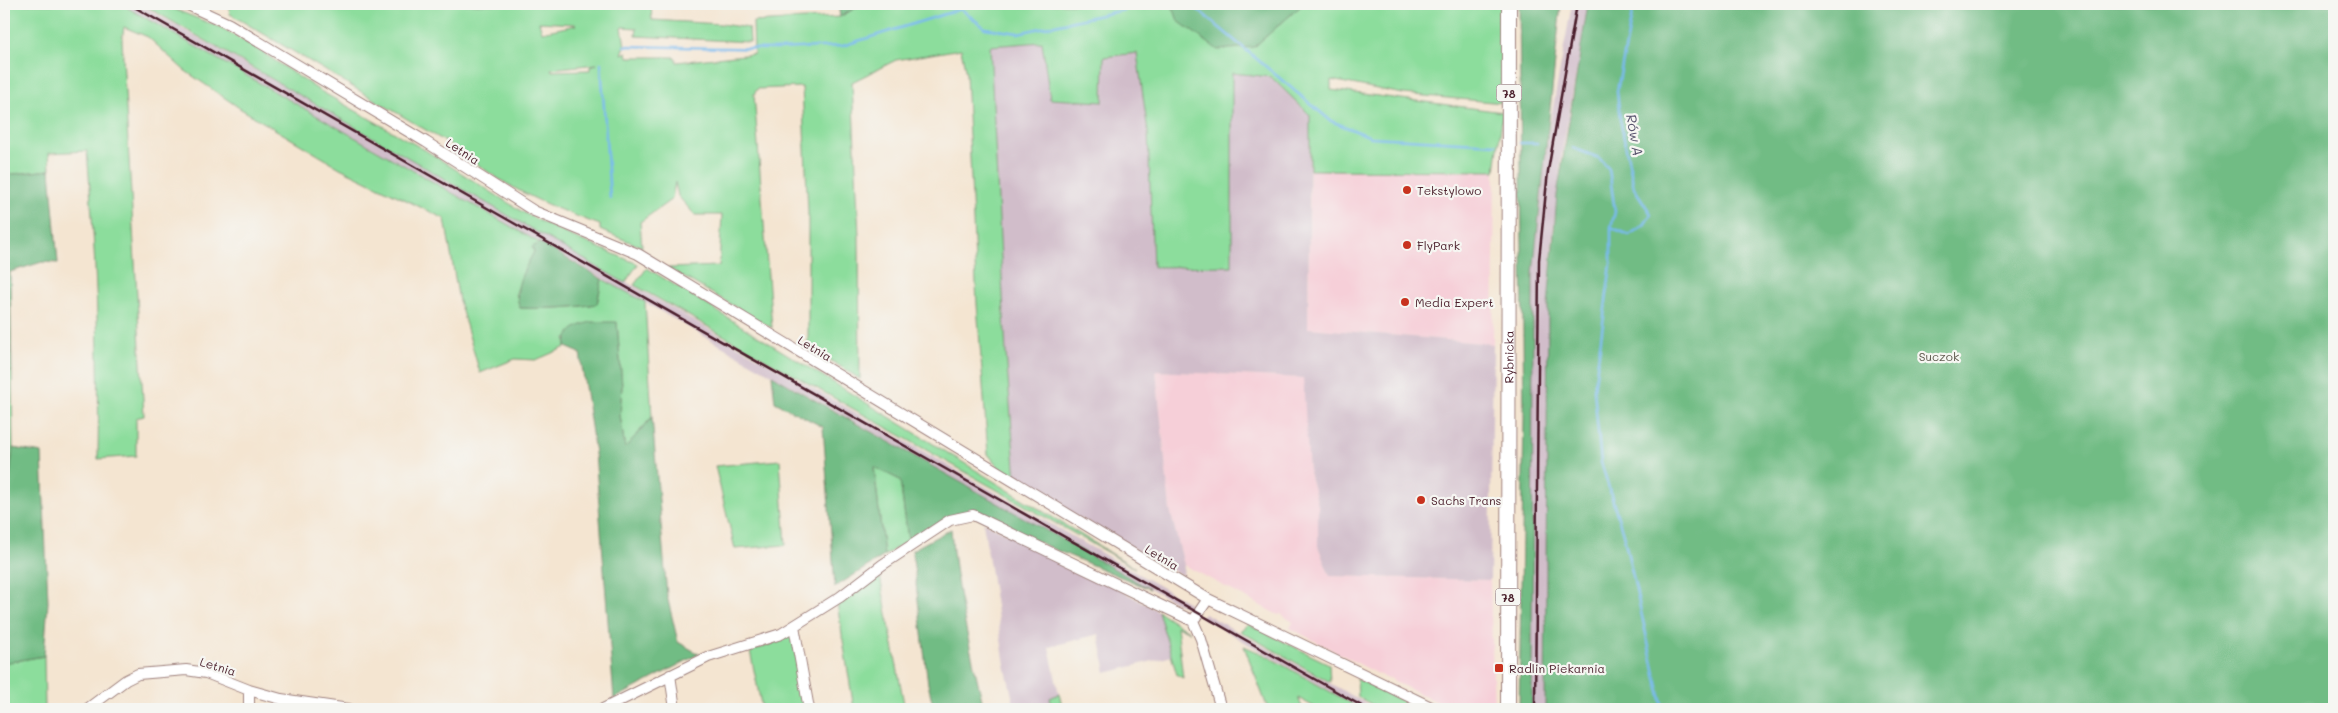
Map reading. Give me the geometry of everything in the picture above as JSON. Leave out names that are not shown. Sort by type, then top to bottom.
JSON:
[{"type":"main road","name":"Rybnicka","points":[[1508,709],[1509,4]]},
{"type":"street","name":"Letnia","points":[[186,4],[229,24],[426,142],[534,211],[638,254],[1208,599],[1436,709]]},
{"type":"street","points":[[604,709],[708,657],[781,634],[840,597],[882,564],[950,520],[973,515],[1193,621],[1201,638],[1222,709]]},
{"type":"street","points":[[1193,621],[1208,599]]},
{"type":"street","points":[[794,626],[809,709]]},
{"type":"street","name":"Letnia","points":[[87,709],[126,680],[138,674],[186,670],[206,673],[248,690],[281,699],[349,709]]},
{"type":"street","points":[[670,675],[676,709]]},
{"type":"street","points":[[248,690],[249,709]]},
{"type":"shaded area","points":[[121,4],[139,4],[1198,608],[1194,612],[1099,561]]},
{"type":"shaded area","points":[[1572,4],[1588,4],[1561,159],[1552,241],[1548,306],[1545,709],[1532,709],[1533,273],[1549,129]]},
{"type":"shaded area","points":[[1042,42],[1103,102],[1104,57],[1137,53],[1148,132],[1153,266],[1232,266],[1232,73],[1271,77],[1310,115],[1308,328],[1493,344],[1490,580],[1330,576],[1318,546],[1318,505],[1309,472],[1303,378],[1156,371],[1170,510],[1184,565],[1183,576],[1065,510],[1016,480],[1006,353],[989,46]]},
{"type":"shaded area","points":[[1310,170],[1495,171],[1493,344],[1308,328]]},
{"type":"shaded area","points":[[1156,371],[1304,378],[1309,472],[1318,505],[1318,546],[1330,576],[1490,580],[1494,709],[1453,709],[1390,678],[1388,679],[1290,628],[1293,622],[1281,614],[1278,615],[1184,565],[1170,510]]},
{"type":"shaded area","points":[[983,522],[1108,583],[1158,611],[1172,656],[1106,673],[1099,634],[1049,647],[1059,694],[1051,698],[1053,709],[1015,709],[1005,665]]},
{"type":"shaded area","points":[[1204,613],[1376,709],[1362,709],[1201,617]]},
{"type":"green space","points":[[4,4],[121,4],[540,243],[533,247],[534,252],[516,293],[520,308],[558,308],[597,304],[602,279],[645,302],[652,417],[625,449],[620,415],[622,386],[617,323],[566,338],[566,347],[536,360],[515,359],[480,373],[459,301],[445,219],[340,168],[241,109],[184,70],[148,37],[124,27],[122,40],[144,416],[136,418],[136,456],[98,459],[97,305],[87,151],[49,153],[50,170],[4,175]]},
{"type":"green space","points":[[142,4],[161,4],[222,28],[317,89],[425,150],[526,214],[564,233],[638,264],[625,283]]},
{"type":"green space","points":[[228,4],[651,4],[652,20],[721,24],[749,28],[750,42],[636,36],[637,28],[622,27],[625,46],[622,54],[627,52],[628,57],[675,57],[677,62],[754,54],[753,22],[840,17],[862,4],[1172,4],[1173,10],[1254,47],[1303,4],[1503,4],[1503,103],[1403,94],[1331,80],[1331,90],[1503,112],[1495,171],[1310,170],[1310,115],[1271,77],[1232,73],[1232,266],[1153,267],[1148,132],[1137,53],[1104,57],[1103,102],[1050,99],[1042,42],[990,46],[1006,353],[1016,480],[1000,469],[988,454],[977,304],[966,74],[961,49],[896,60],[852,82],[859,237],[860,379],[808,346],[808,211],[802,87],[757,89],[754,94],[772,328],[668,268],[719,266],[722,215],[695,215],[678,196],[675,182],[672,199],[640,222],[642,247],[600,230],[600,225],[531,197],[483,169],[468,157],[468,162],[447,141],[230,14]],"holes":[[[539,22],[575,24],[576,25],[542,32]],[[597,64],[590,66],[590,70],[552,71],[551,69]]]},
{"type":"green space","points":[[838,4],[862,4],[840,17]]},
{"type":"green space","points":[[1172,4],[1303,4],[1254,47],[1218,50],[1178,21]]},
{"type":"green space","points":[[1519,4],[1561,4],[1533,273],[1532,709],[1519,709],[1524,417]]},
{"type":"green space","name":"Suczok","points":[[1588,4],[2334,4],[2334,306],[2329,327],[2334,346],[2334,709],[1545,709],[1548,306],[1557,195]]},
{"type":"green space","points":[[50,170],[58,263],[42,262],[10,272],[12,371],[4,372],[4,175]]},
{"type":"green space","points":[[540,243],[602,279],[597,304],[558,308],[520,308],[517,294],[520,280],[534,252],[532,247]]},
{"type":"green space","points":[[647,268],[1135,568],[634,285]]},
{"type":"green space","points":[[591,322],[617,322],[622,386],[620,415],[625,448],[652,417],[667,596],[678,642],[699,654],[614,699],[595,453],[580,353],[566,347],[568,336],[573,330]]},
{"type":"green space","points":[[12,371],[13,448],[8,495],[4,495],[4,372]]},
{"type":"green space","points":[[772,375],[1150,589],[1051,548],[977,512],[958,513],[908,540],[900,480],[874,467],[884,556],[835,587],[823,427],[775,402]]},
{"type":"green space","points":[[13,448],[42,453],[48,602],[44,656],[4,663],[4,495],[8,495]]},
{"type":"green space","points":[[780,460],[786,545],[735,549],[715,466]]},
{"type":"green space","points":[[874,466],[900,480],[908,540],[884,556]]},
{"type":"green space","points":[[951,529],[960,597],[984,709],[934,709],[928,684],[912,550]]},
{"type":"green space","points":[[879,571],[905,709],[854,709],[837,603]]},
{"type":"green space","points":[[1158,611],[1190,632],[1177,626],[1183,678],[1177,675]]},
{"type":"green space","points":[[1248,624],[1329,664],[1330,682],[1240,631]]},
{"type":"green space","points":[[792,633],[808,709],[762,709],[750,651],[770,645]]},
{"type":"green space","points":[[1244,646],[1265,655],[1352,704],[1355,709],[1318,709],[1298,698],[1303,709],[1268,709]]},
{"type":"green space","points":[[44,656],[45,709],[4,709],[4,663]]},
{"type":"green space","points":[[1357,679],[1419,709],[1380,709],[1358,697]]},
{"type":"green space","points":[[1059,694],[1063,709],[1053,709],[1050,698]]},
{"type":"waterway","points":[[625,46],[778,49],[842,46],[961,9],[985,28],[1018,33],[1151,4]]},
{"type":"waterway","points":[[1191,4],[1331,121],[1371,137],[1496,144]]},
{"type":"waterway","name":"Rów A","points":[[1611,227],[1629,235],[1644,225],[1651,214],[1634,188],[1620,119],[1617,91],[1634,4]]},
{"type":"waterway","points":[[601,63],[610,198]]},
{"type":"waterway","points":[[1520,143],[1537,143]]},
{"type":"waterway","points":[[1573,148],[1599,158],[1609,169],[1615,212],[1611,227],[1611,264],[1594,390],[1601,462],[1624,537],[1663,709]]},
{"type":"railway","points":[[129,4],[1367,709]]},
{"type":"railway","points":[[1535,709],[1539,260],[1548,171],[1577,4]]},
{"type":"place","name":"Tekstylowo","points":[[1407,190]]},
{"type":"place","name":"FlyPark","points":[[1407,245]]},
{"type":"place","name":"Media Expert","points":[[1405,302]]},
{"type":"place","name":"Sachs Trans","points":[[1421,500]]},
{"type":"place","name":"Radlin Piekarnia","points":[[1499,668]]}]
